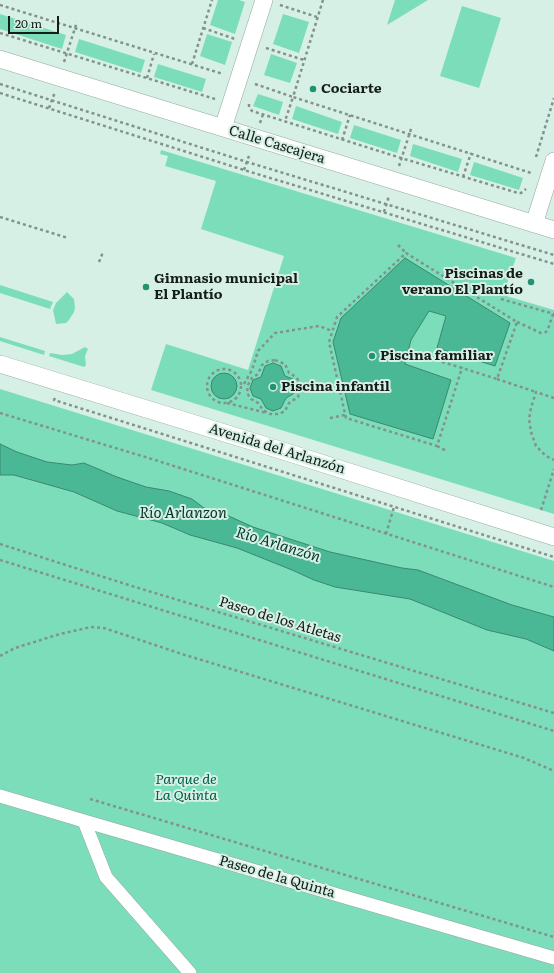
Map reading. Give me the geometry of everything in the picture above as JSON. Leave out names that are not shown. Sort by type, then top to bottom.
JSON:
[{"type":"street","points":[[223,128],[264,0]]},
{"type":"street","name":"Calle Cascajera","points":[[0,59],[554,230]]},
{"type":"street","points":[[534,224],[554,161]]},
{"type":"street","name":"Avenida del Arlanzón","points":[[0,364],[274,448],[554,537]]},
{"type":"street","name":"Paseo de la Quinta","points":[[0,796],[84,822],[554,958]]},
{"type":"street","points":[[84,822],[106,877],[190,973]]},
{"type":"path","points":[[192,64],[212,0]]},
{"type":"path","points":[[285,121],[323,0]]},
{"type":"path","points":[[0,5],[154,54],[226,75]]},
{"type":"path","points":[[280,5],[317,17]]},
{"type":"path","points":[[62,67],[77,22]]},
{"type":"path","points":[[203,28],[238,39]]},
{"type":"path","points":[[0,32],[216,99]]},
{"type":"path","points":[[266,48],[304,60]]},
{"type":"path","points":[[147,78],[154,54]]},
{"type":"path","points":[[253,91],[257,77]]},
{"type":"path","points":[[0,84],[254,164],[554,255]]},
{"type":"path","points":[[255,84],[531,173]]},
{"type":"path","points":[[0,93],[554,264]]},
{"type":"path","points":[[251,98],[249,105],[252,110],[342,140],[518,194],[526,190],[528,184]]},
{"type":"path","points":[[535,160],[554,98]]},
{"type":"path","points":[[342,140],[350,115]]},
{"type":"path","points":[[397,172],[412,126]]},
{"type":"path","points":[[463,177],[471,153]]},
{"type":"path","points":[[530,178],[533,167]]},
{"type":"path","points":[[0,216],[68,238]]},
{"type":"path","points":[[398,245],[406,253],[517,322],[541,334],[546,332],[554,313],[501,299]]},
{"type":"path","points":[[99,262],[103,252]]},
{"type":"path","points":[[406,253],[337,317],[329,342],[346,418],[437,446],[448,451]]},
{"type":"path","points":[[497,379],[517,322]]},
{"type":"path","points":[[244,384],[246,377],[252,370],[258,350],[275,333],[320,326],[332,331]]},
{"type":"path","points":[[419,355],[554,398]]},
{"type":"path","points":[[226,403],[232,401],[239,394],[240,383],[234,373],[224,370],[218,371],[210,377],[207,388],[211,398],[216,401],[270,414],[279,414],[285,411],[289,403],[298,397],[301,384],[296,377],[289,373],[285,364],[275,360],[268,361],[262,365],[258,374],[252,378],[248,385],[247,393],[263,410],[270,414]]},
{"type":"path","points":[[437,446],[462,368]]},
{"type":"path","points":[[240,383],[248,385]]},
{"type":"path","points":[[536,392],[529,419],[531,432],[536,446],[546,456],[554,460]]},
{"type":"path","points":[[54,400],[554,557]]},
{"type":"path","points":[[0,413],[155,460],[554,587]]},
{"type":"path","points":[[330,418],[345,415]]},
{"type":"path","points":[[541,510],[554,469]]},
{"type":"path","points":[[386,534],[394,507]]},
{"type":"path","name":"Paseo de los Atletas","points":[[0,544],[135,587],[554,712]]},
{"type":"path","points":[[0,560],[554,731]]},
{"type":"path","points":[[0,656],[16,648],[60,634],[91,627],[104,628],[185,655],[524,758],[554,771]]},
{"type":"path","points":[[90,799],[554,937]]},
{"type":"green space","points":[[218,0],[239,0],[245,2],[235,34],[210,25]]},
{"type":"green space","points":[[395,0],[428,0],[387,25]]},
{"type":"green space","points":[[462,6],[501,18],[479,88],[440,76]]},
{"type":"green space","points":[[0,14],[66,35],[62,49],[0,29]]},
{"type":"green space","points":[[283,14],[309,22],[299,53],[273,44]]},
{"type":"green space","points":[[207,34],[232,42],[225,65],[200,56]]},
{"type":"green space","points":[[79,39],[145,60],[141,73],[75,52]]},
{"type":"green space","points":[[271,54],[297,63],[290,83],[264,75]]},
{"type":"green space","points":[[158,64],[206,79],[202,92],[154,77]]},
{"type":"green space","points":[[258,94],[283,102],[279,115],[253,106]]},
{"type":"green space","points":[[296,106],[342,122],[338,134],[292,119]]},
{"type":"green space","points":[[354,125],[401,140],[397,153],[350,138]]},
{"type":"green space","points":[[413,144],[462,159],[458,172],[410,156]]},
{"type":"green space","points":[[161,150],[516,258],[503,295],[554,310],[554,514],[151,390],[166,344],[248,370],[284,256],[201,229],[216,181],[165,166],[168,156],[160,154]]},
{"type":"green space","points":[[474,162],[523,178],[519,190],[470,175]]},
{"type":"green space","points":[[0,285],[53,302],[50,309],[0,293]]},
{"type":"green space","points":[[67,292],[74,299],[74,312],[66,323],[56,324],[53,310],[56,303]]},
{"type":"green space","points":[[0,337],[45,351],[44,355],[0,341]]},
{"type":"green space","points":[[85,347],[88,349],[85,356],[86,365],[84,367],[49,356],[50,353],[62,355],[72,354]]},
{"type":"green space","name":"Parque de La Quinta","points":[[0,389],[554,561],[554,973],[0,973]]},
{"type":"water","name":"Piscina familiar","points":[[405,258],[510,323],[495,366],[437,348],[446,316],[429,311],[411,340],[405,364],[451,380],[433,439],[350,414],[333,342],[341,318]]},
{"type":"water","name":"Piscina infantil","points":[[273,363],[281,366],[285,376],[293,379],[296,387],[293,394],[286,398],[281,408],[273,411],[266,408],[261,399],[253,396],[250,388],[253,380],[261,377],[265,366]]},
{"type":"water","points":[[224,373],[233,377],[237,386],[233,395],[224,399],[215,395],[211,386],[215,377]]},
{"type":"water","name":"Río Arlanzon","points":[[0,444],[17,452],[47,462],[72,465],[84,463],[146,487],[169,491],[192,499],[204,508],[222,513],[253,527],[330,552],[402,568],[418,570],[512,605],[554,617],[554,651],[526,639],[487,630],[410,599],[335,587],[314,580],[237,548],[190,535],[162,523],[117,511],[74,492],[14,475],[0,475]]},
{"type":"place","name":"Cociarte","points":[[313,89]]},
{"type":"place","name":"Piscinas de verano El Plantío","points":[[531,282]]},
{"type":"place","name":"Gimnasio municipal El Plantío","points":[[146,287]]},
{"type":"place","name":"Piscina familiar","points":[[372,356]]},
{"type":"place","name":"Piscina infantil","points":[[273,387]]},
{"type":"water label","name":"Río Arlanzón","points":[[278,545]]}]
